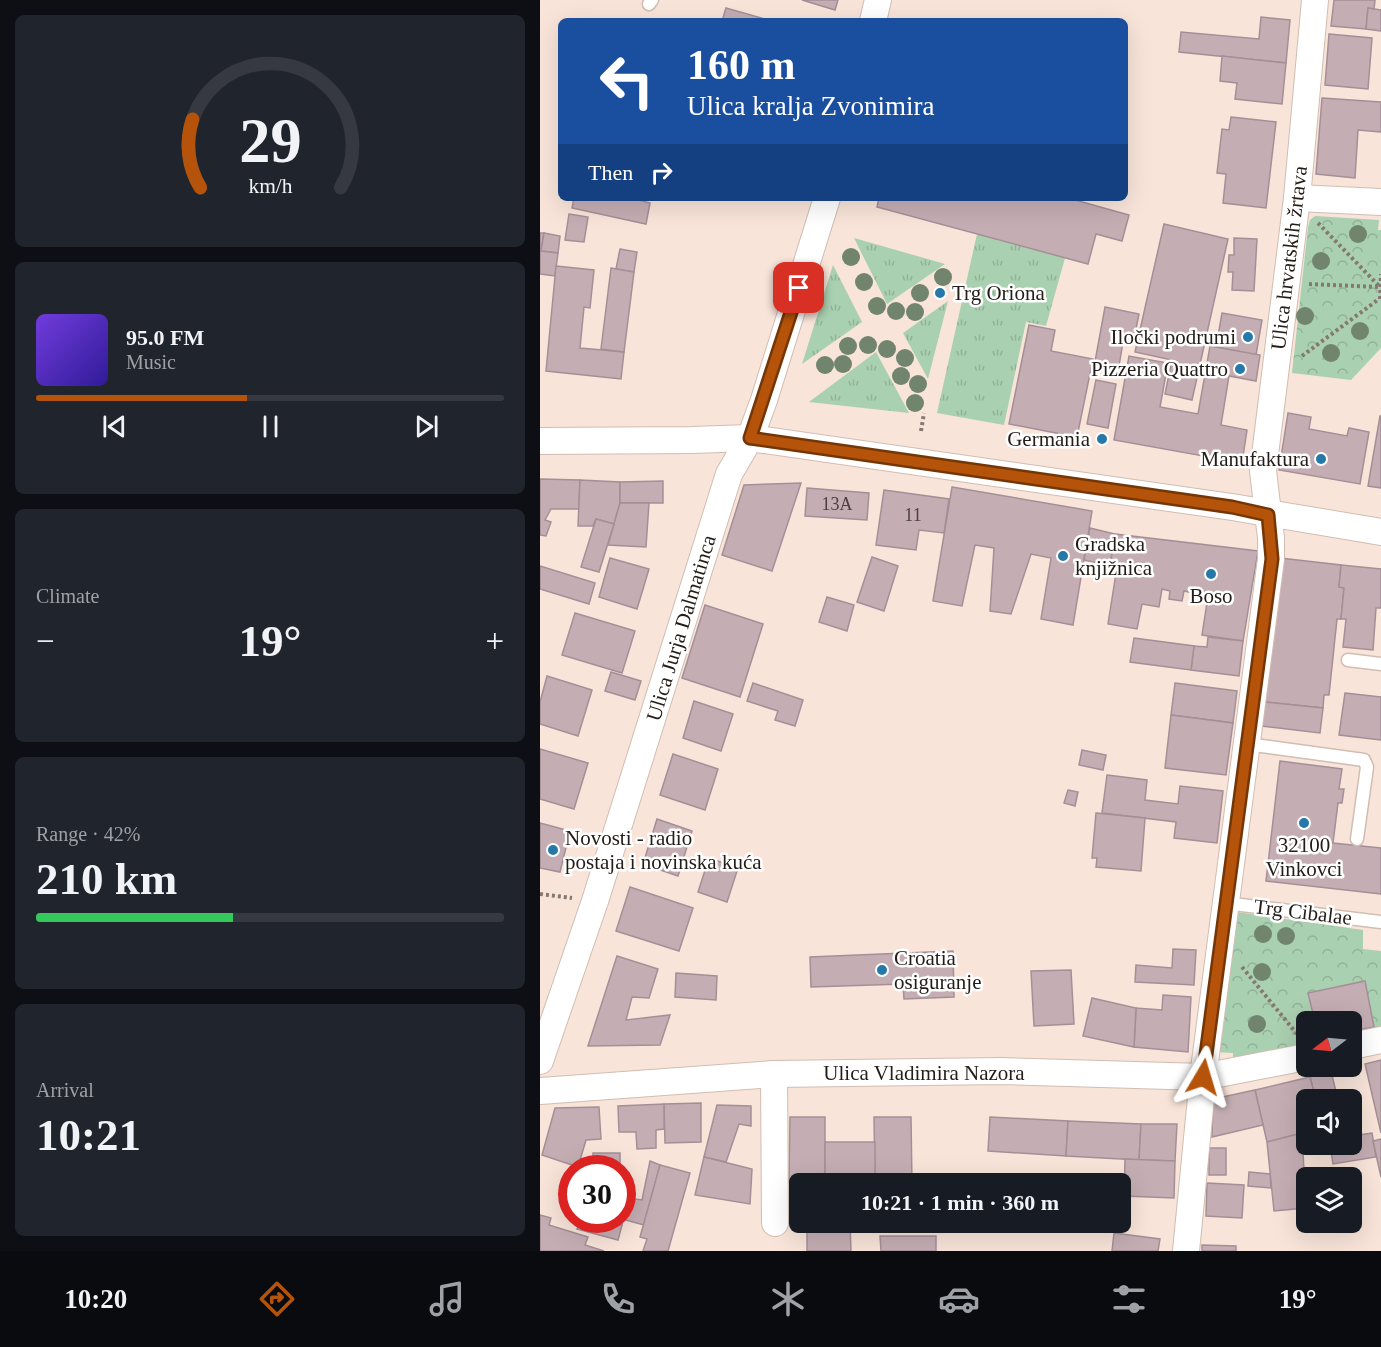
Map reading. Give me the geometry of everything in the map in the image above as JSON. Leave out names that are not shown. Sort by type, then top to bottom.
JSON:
[{"type":"street","points":[[874,18],[878,0]]},
{"type":"street","name":"Ulica hrvatskih žrtava","points":[[1186,1251],[1203,1077],[1272,559],[1263,471],[1304,208],[1314,0]]},
{"type":"street","name":"Ulica Jurja Dalmatinca","points":[[540,1061],[595,901],[729,474],[750,438],[764,400],[826,201]]},
{"type":"street","points":[[1304,208],[1381,202]]},
{"type":"street","points":[[540,441],[750,438],[1232,507],[1268,515],[1381,532]]},
{"type":"street","points":[[1362,1044],[1381,1040]]},
{"type":"street","name":"Ulica Vladimira Nazora","points":[[540,1091],[774,1074],[1001,1071],[1203,1077],[1296,1049]]},
{"type":"street","points":[[774,1074],[775,1223]]},
{"type":"lane","points":[[1348,660],[1381,664]]},
{"type":"lane","points":[[1246,744],[1364,760],[1367,767],[1357,839]]},
{"type":"lane","name":"Trg Cibalae","points":[[1226,903],[1381,922]]},
{"type":"path","points":[[1304,208],[1380,287]]},
{"type":"path","points":[[1296,361],[1380,299],[1381,274]]},
{"type":"path","points":[[1308,284],[1380,287]]},
{"type":"path","points":[[921,431],[924,413]]},
{"type":"path","points":[[540,894],[595,901]]},
{"type":"path","points":[[1242,967],[1296,1038]]},
{"type":"green space","points":[[1315,216],[1379,220],[1378,230],[1381,230],[1381,348],[1351,380],[1292,373],[1308,227],[1310,220]]},
{"type":"green space","points":[[977,234],[1065,258],[1046,326],[1026,322],[1004,425],[937,413]]},
{"type":"green space","points":[[854,238],[945,264],[887,304]]},
{"type":"green space","points":[[833,265],[862,322],[802,364]]},
{"type":"green space","points":[[948,301],[928,379],[903,333]]},
{"type":"green space","points":[[876,352],[909,413],[809,402]]},
{"type":"green space","points":[[1236,912],[1363,930],[1363,949],[1381,951],[1381,1030],[1362,1035],[1362,1011],[1296,1011],[1296,1049],[1233,1063],[1233,1053],[1215,1052]]},
{"type":"building","points":[[802,0],[838,0],[835,10]]},
{"type":"building","points":[[1334,0],[1375,0],[1374,9],[1368,8],[1366,29],[1331,26]]},
{"type":"building","points":[[726,8],[761,18],[723,18]]},
{"type":"building","points":[[1368,8],[1381,10],[1381,31],[1366,29]]},
{"type":"building","points":[[1261,17],[1290,20],[1286,63],[1179,52],[1181,32],[1259,39]]},
{"type":"building","points":[[1329,34],[1372,38],[1368,89],[1325,85]]},
{"type":"building","points":[[1222,56],[1286,63],[1282,104],[1235,99],[1237,83],[1220,81]]},
{"type":"building","points":[[1322,98],[1381,102],[1381,132],[1358,130],[1355,178],[1316,174]]},
{"type":"building","points":[[1231,117],[1276,122],[1266,208],[1223,203],[1226,174],[1217,173],[1222,129],[1229,130]]},
{"type":"building","points":[[573,201],[643,201],[650,203],[646,224],[572,208]]},
{"type":"building","points":[[878,201],[1079,201],[1129,215],[1122,241],[1096,234],[1088,264],[877,207]]},
{"type":"building","points":[[569,214],[588,217],[584,242],[565,240]]},
{"type":"building","points":[[1164,224],[1228,239],[1192,400],[1165,394],[1172,360],[1135,352]]},
{"type":"building","points":[[540,233],[544,233],[541,251],[540,251]]},
{"type":"building","points":[[544,233],[560,236],[558,253],[541,251]]},
{"type":"building","points":[[1234,238],[1257,239],[1254,291],[1232,290],[1233,272],[1228,272],[1229,255],[1234,255]]},
{"type":"building","points":[[620,249],[637,252],[634,272],[616,269]]},
{"type":"building","points":[[540,251],[558,253],[555,276],[540,274]]},
{"type":"building","points":[[556,266],[594,270],[590,308],[584,307],[580,348],[624,352],[621,379],[546,371]]},
{"type":"building","points":[[611,268],[634,272],[624,352],[601,349]]},
{"type":"building","points":[[1105,307],[1139,314],[1133,344],[1123,342],[1118,372],[1094,367]]},
{"type":"building","points":[[1222,313],[1262,320],[1256,355],[1216,347]]},
{"type":"building","points":[[1029,325],[1055,330],[1051,351],[1093,359],[1077,437],[1009,424]]},
{"type":"building","points":[[1210,346],[1260,355],[1256,381],[1229,376],[1221,425],[1247,430],[1242,463],[1114,440],[1129,356],[1168,363],[1160,407],[1198,414]]},
{"type":"building","points":[[1096,380],[1116,384],[1108,428],[1087,424]]},
{"type":"building","points":[[1288,413],[1311,417],[1309,429],[1347,436],[1349,428],[1369,432],[1360,484],[1279,470]]},
{"type":"building","points":[[1381,416],[1381,488],[1368,486]]},
{"type":"building","points":[[540,479],[580,480],[579,509],[551,509],[545,520],[551,522],[546,536],[540,535]]},
{"type":"building","points":[[580,480],[620,482],[620,503],[614,524],[596,519],[593,526],[578,526]]},
{"type":"building","points":[[663,481],[663,503],[620,503],[620,482]]},
{"type":"building","points":[[801,483],[772,571],[722,555],[744,485]]},
{"type":"building","name":"Gradska knjižnica","points":[[952,487],[1092,511],[1073,625],[1041,619],[1051,558],[1031,554],[1011,614],[990,611],[994,548],[975,545],[962,606],[933,601]]},
{"type":"building","points":[[807,488],[869,493],[867,520],[805,516]]},
{"type":"building","points":[[884,490],[949,499],[944,533],[919,530],[916,550],[876,545]]},
{"type":"building","points":[[620,503],[649,503],[646,547],[608,545]]},
{"type":"building","points":[[596,519],[614,524],[599,572],[581,567]]},
{"type":"building","points":[[1090,528],[1115,534],[1110,566],[1084,560]]},
{"type":"building","points":[[1115,534],[1258,551],[1243,641],[1202,635],[1208,596],[1184,591],[1182,601],[1169,599],[1170,591],[1162,589],[1159,607],[1142,604],[1137,629],[1108,624],[1117,567],[1110,566]]},
{"type":"building","points":[[872,557],[898,566],[884,611],[857,602]]},
{"type":"building","points":[[610,558],[649,569],[637,609],[599,597]]},
{"type":"building","points":[[1280,558],[1341,565],[1339,587],[1344,588],[1341,619],[1337,619],[1329,695],[1324,695],[1323,708],[1265,702]]},
{"type":"building","points":[[1341,565],[1381,569],[1381,608],[1376,608],[1373,650],[1343,647],[1346,619],[1341,619],[1344,588],[1339,587]]},
{"type":"building","points":[[540,566],[595,583],[589,604],[540,589]]},
{"type":"building","points":[[827,597],[854,605],[847,631],[819,622]]},
{"type":"building","points":[[705,605],[763,624],[740,697],[682,678]]},
{"type":"building","points":[[575,613],[635,631],[622,673],[562,655]]},
{"type":"building","points":[[1208,637],[1243,641],[1239,676],[1191,670],[1194,646],[1207,647]]},
{"type":"building","points":[[1134,638],[1194,646],[1191,670],[1130,662]]},
{"type":"building","points":[[611,672],[641,681],[635,700],[605,691]]},
{"type":"building","points":[[547,676],[592,690],[578,736],[540,724],[540,702]]},
{"type":"building","points":[[753,683],[803,700],[795,726],[775,720],[778,711],[747,701]]},
{"type":"building","points":[[1175,683],[1237,691],[1233,723],[1171,715]]},
{"type":"building","points":[[1345,693],[1381,697],[1381,740],[1339,735]]},
{"type":"building","points":[[694,701],[733,714],[721,751],[683,738]]},
{"type":"building","points":[[1265,702],[1323,708],[1320,733],[1262,726]]},
{"type":"building","points":[[1171,715],[1233,723],[1226,775],[1165,768]]},
{"type":"building","points":[[540,749],[588,763],[574,809],[540,799]]},
{"type":"building","points":[[1082,750],[1106,755],[1103,770],[1079,765]]},
{"type":"building","points":[[673,754],[718,769],[705,810],[660,795]]},
{"type":"building","name":"32100 Vinkovci","points":[[1280,761],[1342,769],[1339,789],[1344,789],[1342,803],[1338,803],[1333,843],[1381,848],[1381,894],[1266,881]]},
{"type":"building","points":[[1107,775],[1147,780],[1145,800],[1178,804],[1180,786],[1223,791],[1217,843],[1174,838],[1176,822],[1102,813]]},
{"type":"building","points":[[1068,790],[1078,792],[1075,806],[1064,803]]},
{"type":"building","points":[[1096,813],[1145,818],[1141,871],[1096,867],[1097,858],[1092,858]]},
{"type":"building","points":[[657,819],[692,831],[678,876],[643,864]]},
{"type":"building","name":"Novosti - radio postaja i novinska kuća","points":[[540,823],[570,831],[560,872],[540,868]]},
{"type":"building","points":[[709,858],[738,868],[727,902],[698,892]]},
{"type":"building","points":[[630,887],[693,908],[679,951],[616,931]]},
{"type":"building","points":[[1173,949],[1196,950],[1194,985],[1135,982],[1136,965],[1172,968]]},
{"type":"building","name":"Croatia osiguranje","points":[[953,951],[954,997],[904,999],[903,984],[811,987],[810,957]]},
{"type":"building","points":[[617,956],[658,969],[649,998],[632,997],[626,1020],[670,1015],[660,1045],[588,1046]]},
{"type":"building","points":[[1071,970],[1074,1024],[1034,1026],[1031,971]]},
{"type":"building","points":[[676,973],[717,976],[716,1000],[675,997]]},
{"type":"building","points":[[1365,981],[1374,1027],[1362,1029],[1362,1011],[1312,1011],[1308,993]]},
{"type":"building","points":[[1163,995],[1191,997],[1188,1052],[1134,1047],[1136,1008],[1162,1010]]},
{"type":"building","points":[[1092,998],[1136,1008],[1134,1047],[1083,1036]]},
{"type":"building","points":[[1381,1060],[1381,1133],[1365,1064]]},
{"type":"building","points":[[1310,1077],[1332,1077],[1335,1089],[1313,1089]]},
{"type":"building","points":[[1310,1077],[1313,1089],[1296,1089],[1296,1135],[1267,1142],[1255,1090]]},
{"type":"building","points":[[1255,1090],[1263,1125],[1212,1137],[1213,1099]]},
{"type":"building","points":[[701,1103],[701,1142],[665,1143],[664,1104]]},
{"type":"building","points":[[664,1104],[664,1129],[656,1130],[656,1148],[637,1149],[636,1132],[619,1132],[618,1106]]},
{"type":"building","points":[[717,1105],[751,1106],[751,1126],[739,1124],[726,1162],[704,1157]]},
{"type":"building","points":[[599,1107],[601,1139],[586,1140],[582,1155],[558,1155],[558,1160],[542,1155],[555,1108]]},
{"type":"building","points":[[790,1117],[825,1117],[825,1173],[789,1173]]},
{"type":"building","points":[[874,1117],[911,1117],[912,1173],[875,1173]]},
{"type":"building","points":[[990,1117],[1068,1121],[1066,1156],[988,1151]]},
{"type":"building","points":[[1068,1121],[1141,1124],[1139,1160],[1066,1156]]},
{"type":"building","points":[[1141,1124],[1177,1124],[1175,1161],[1139,1160]]},
{"type":"building","points":[[1372,1133],[1376,1157],[1333,1164],[1332,1155],[1362,1155],[1362,1134]]},
{"type":"building","points":[[1296,1135],[1296,1155],[1303,1155],[1304,1167],[1296,1167],[1296,1209],[1274,1211],[1267,1142]]},
{"type":"building","points":[[1381,1139],[1381,1177],[1373,1141]]},
{"type":"building","points":[[825,1142],[875,1142],[875,1173],[825,1173]]},
{"type":"building","points":[[1209,1148],[1226,1148],[1226,1175],[1209,1175]]},
{"type":"building","points":[[593,1153],[620,1153],[620,1155],[593,1155]]},
{"type":"building","points":[[704,1157],[752,1169],[750,1204],[695,1195]]},
{"type":"building","points":[[1125,1159],[1175,1161],[1174,1198],[1131,1196],[1131,1173],[1125,1173]]},
{"type":"building","points":[[650,1161],[660,1165],[644,1225],[636,1223],[636,1199],[642,1200]]},
{"type":"building","points":[[660,1165],[690,1173],[668,1251],[643,1251],[647,1239],[640,1237]]},
{"type":"building","points":[[1249,1172],[1270,1174],[1271,1188],[1248,1186]]},
{"type":"building","points":[[1207,1183],[1244,1185],[1242,1218],[1206,1216]]},
{"type":"building","points":[[540,1215],[551,1218],[549,1225],[558,1228],[558,1233],[575,1233],[588,1237],[585,1245],[604,1251],[540,1251]]},
{"type":"building","points":[[592,1233],[620,1233],[618,1240]]},
{"type":"building","points":[[807,1233],[850,1233],[851,1251],[807,1251]]},
{"type":"building","points":[[1114,1233],[1160,1239],[1158,1251],[1112,1251]]},
{"type":"building","points":[[880,1236],[936,1236],[936,1251],[881,1251]]},
{"type":"building","points":[[1202,1245],[1236,1246],[1236,1251],[1202,1251]]},
{"type":"place","name":"Trg Oriona","points":[[940,293]]},
{"type":"place","name":"Iločki podrumi","points":[[1248,337]]},
{"type":"place","name":"Pizzeria Quattro","points":[[1240,369]]},
{"type":"place","name":"Germania","points":[[1102,439]]},
{"type":"place","name":"Manufaktura","points":[[1321,459]]},
{"type":"place","name":"Gradska knjižnica","points":[[1063,556]]},
{"type":"place","name":"Boso","points":[[1211,574]]},
{"type":"place","name":"32100 Vinkovci","points":[[1304,823]]},
{"type":"place","name":"Novosti - radio postaja i novinska kuća","points":[[553,850]]},
{"type":"place","name":"Croatia osiguranje","points":[[882,970]]},
{"type":"route","points":[[799,288],[750,438],[1232,507],[1268,515],[1272,559],[1203,1077]]}]
